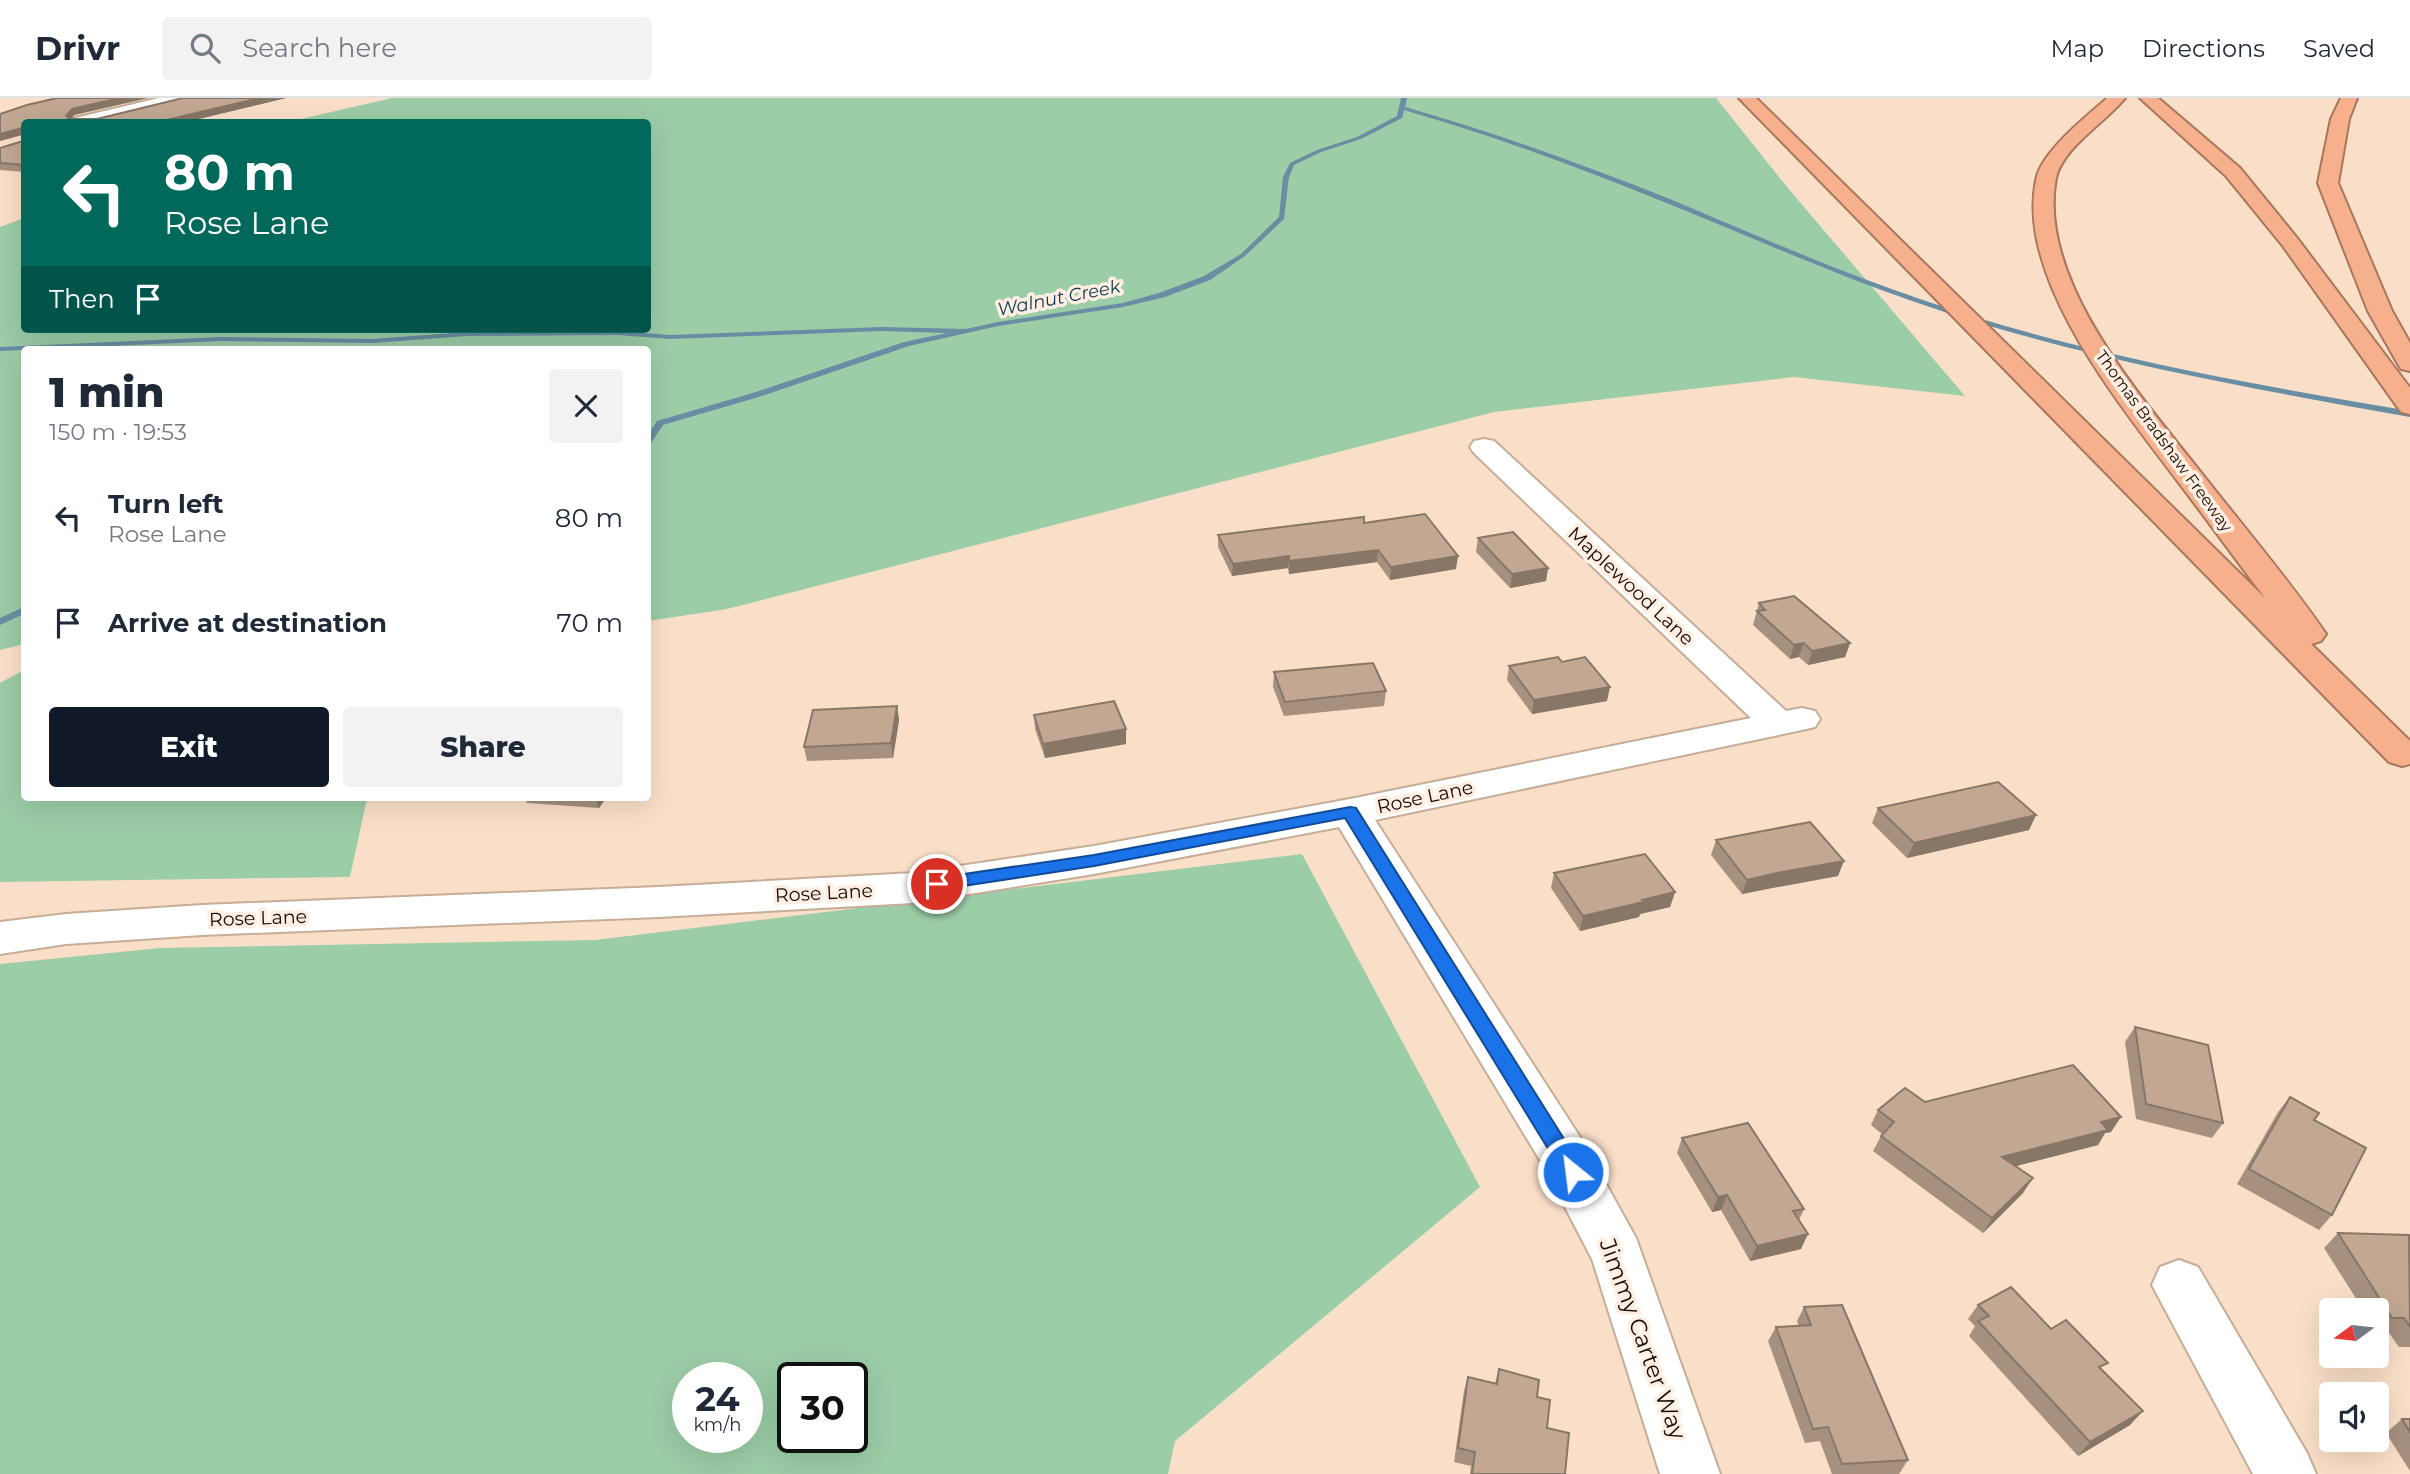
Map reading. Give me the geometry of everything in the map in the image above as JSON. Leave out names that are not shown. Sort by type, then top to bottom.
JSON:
[{"type":"highway","points":[[1747,98],[2406,758]]},
{"type":"highway","points":[[2148,98],[2175,118],[2233,173],[2290,242],[2410,406]]},
{"type":"highway","points":[[2349,98],[2340,119],[2328,183],[2380,311],[2410,364]]},
{"type":"highway","name":"Thomas Bradshaw Freeway","points":[[2112,102],[2088,124],[2047,174],[2043,214],[2051,257],[2069,303],[2117,380],[2406,758]]},
{"type":"street","points":[[93,119],[180,98]]},
{"type":"street","name":"Maplewood Lane","points":[[1485,447],[1790,722]]},
{"type":"street","name":"Rose Lane","points":[[0,938],[66,929],[202,920],[659,902],[913,888],[1094,860],[1350,812],[1790,722]]},
{"type":"street","name":"Jimmy Carter Way","points":[[1350,812],[1562,1152],[1617,1255],[1690,1474]]},
{"type":"street","points":[[2179,1285],[2286,1474]]},
{"type":"green space","points":[[392,98],[1716,98],[1787,187],[1965,396],[1794,377],[1494,412],[727,609],[651,621],[651,346],[21,346],[21,645],[0,650],[0,227],[21,219],[21,333],[651,333],[651,119],[301,119]]},
{"type":"green space","points":[[21,672],[21,801],[366,801],[350,877],[0,882],[0,683]]},
{"type":"green space","points":[[1302,854],[1480,1187],[1175,1441],[1168,1474],[0,1474],[0,964],[160,948],[595,940]]},
{"type":"building","points":[[57,98],[120,98],[72,109],[66,116],[69,119],[21,119],[21,128],[0,134],[0,114]]},
{"type":"building","points":[[183,98],[260,98],[171,119],[97,119]]},
{"type":"building","points":[[21,142],[21,165],[0,163],[0,148]]},
{"type":"building","points":[[1425,514],[1458,556],[1391,567],[1378,550],[1289,561],[1289,556],[1233,564],[1218,535],[1364,517],[1364,523]]},
{"type":"building","points":[[1513,532],[1548,568],[1512,574],[1478,538]]},
{"type":"building","points":[[1794,596],[1850,643],[1812,651],[1804,643],[1794,645],[1757,611],[1765,610],[1759,603]]},
{"type":"building","points":[[1558,657],[1562,662],[1585,657],[1610,687],[1534,700],[1509,666]]},
{"type":"building","points":[[1373,663],[1386,691],[1285,702],[1274,672]]},
{"type":"building","points":[[1114,701],[1126,729],[1043,744],[1034,715]]},
{"type":"building","points":[[897,706],[891,743],[804,747],[813,710]]},
{"type":"building","points":[[1998,782],[2036,815],[1914,843],[1878,808]]},
{"type":"building","points":[[1810,822],[1844,861],[1747,880],[1716,840]]},
{"type":"building","points":[[1645,854],[1675,892],[1583,916],[1554,873]]},
{"type":"building","points":[[2135,1027],[2208,1045],[2223,1123],[2146,1104]]},
{"type":"building","points":[[2073,1065],[2121,1117],[2101,1122],[2108,1130],[2002,1157],[2033,1178],[1992,1218],[1881,1136],[1894,1122],[1878,1110],[1905,1088],[1925,1102]]},
{"type":"building","points":[[2290,1097],[2319,1113],[2314,1120],[2366,1148],[2332,1215],[2249,1169]]},
{"type":"building","points":[[1748,1123],[1804,1209],[1793,1211],[1808,1234],[1757,1246],[1727,1195],[1718,1197],[1682,1138]]},
{"type":"building","points":[[2338,1233],[2409,1235],[2410,1327],[2404,1318],[2392,1318],[2389,1313],[2389,1298],[2379,1298]]},
{"type":"building","points":[[2011,1287],[2051,1329],[2066,1320],[2108,1363],[2099,1367],[2143,1411],[2090,1442],[1978,1321],[1989,1316],[1978,1305]]},
{"type":"building","points":[[1842,1305],[1908,1460],[1842,1464],[1828,1427],[1813,1429],[1776,1327],[1811,1325],[1804,1307]]},
{"type":"building","points":[[1499,1369],[1539,1380],[1537,1397],[1550,1400],[1547,1428],[1569,1433],[1565,1474],[1472,1474],[1475,1452],[1458,1448],[1468,1377],[1497,1384]]},
{"type":"building","points":[[2402,1419],[2410,1419],[2410,1432]]},
{"type":"waterway","name":"Walnut Creek","points":[[651,436],[660,423],[759,394],[907,344],[998,324],[1123,305],[1162,295],[1207,278],[1243,255],[1282,218],[1286,177],[1292,164],[1319,151],[1359,138],[1400,117],[1404,98]]},
{"type":"waterway","points":[[1404,108],[1534,149],[1851,276],[1975,320],[2036,338],[2160,368],[2410,414]]},
{"type":"waterway","points":[[618,333],[670,337],[882,329],[965,331]]},
{"type":"waterway","points":[[66,346],[221,339],[372,341],[467,334],[618,333]]},
{"type":"waterway","points":[[0,349],[21,348]]},
{"type":"waterway","name":"Walnut Creek","points":[[0,622],[21,612]]},
{"type":"route","points":[[937,884],[1094,860],[1350,812],[1573,1172]]}]
